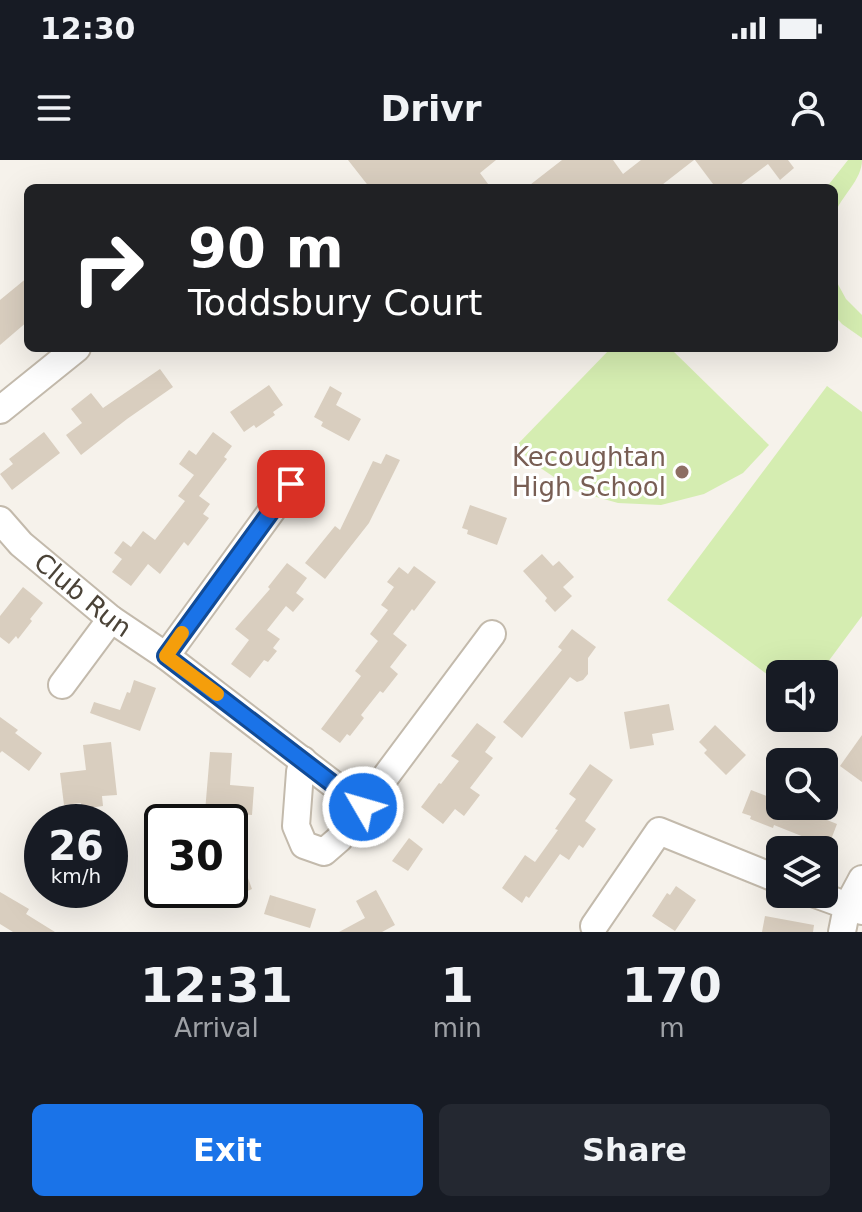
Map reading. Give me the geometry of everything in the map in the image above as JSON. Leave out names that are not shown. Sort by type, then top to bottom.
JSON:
[{"type":"street","points":[[0,410],[72,352]]},
{"type":"street","points":[[166,656],[291,484]]},
{"type":"street","name":"Club Run","points":[[0,520],[21,544],[111,619],[166,656],[363,807]]},
{"type":"street","points":[[62,685],[111,619]]},
{"type":"street","points":[[303,760],[296,826],[304,845],[324,852],[339,839],[492,634]]},
{"type":"street","points":[[594,926],[659,831],[766,874]]},
{"type":"street","points":[[851,917],[862,879]]},
{"type":"green space","points":[[848,160],[862,160],[855,181],[838,208],[838,184],[829,184]]},
{"type":"green space","points":[[838,284],[846,299],[862,315],[862,338],[838,320]]},
{"type":"green space","points":[[607,352],[674,352],[769,445],[743,473],[704,494],[661,505],[618,503],[575,491],[515,447]]},
{"type":"green space","points":[[827,386],[862,412],[862,616],[829,660],[766,660],[766,674],[667,600]]},
{"type":"building","points":[[348,160],[496,160],[480,173],[488,184],[367,184]]},
{"type":"building","points":[[562,160],[613,160],[623,174],[641,160],[694,160],[663,184],[531,184]]},
{"type":"building","points":[[695,160],[788,160],[794,168],[780,180],[768,164],[741,184],[713,184]]},
{"type":"building","points":[[24,280],[24,324],[0,345],[0,300]]},
{"type":"building","points":[[160,369],[173,387],[81,455],[66,435],[82,423],[71,409],[91,393],[103,408]]},
{"type":"building","points":[[269,385],[283,405],[273,412],[275,415],[244,432],[230,412]]},
{"type":"building","points":[[330,386],[342,393],[336,405],[361,419],[349,441],[321,426],[323,422],[314,417]]},
{"type":"building","points":[[44,432],[60,453],[12,490],[0,474],[13,464],[9,459]]},
{"type":"building","points":[[213,432],[232,446],[224,457],[227,459],[199,496],[210,504],[203,514],[209,518],[188,546],[184,542],[160,574],[148,564],[131,586],[112,572],[122,559],[114,553],[123,541],[131,547],[143,531],[155,540],[185,501],[178,496],[194,475],[179,464],[189,450],[196,455]]},
{"type":"building","points":[[386,454],[400,460],[369,523],[325,579],[305,563],[335,526],[340,530],[373,461],[381,464]]},
{"type":"building","points":[[470,505],[507,518],[497,545],[467,534],[468,530],[462,528]]},
{"type":"building","points":[[542,554],[553,566],[559,561],[574,577],[563,587],[572,596],[555,612],[523,571]]},
{"type":"building","points":[[287,563],[307,578],[296,593],[304,599],[293,612],[286,606],[267,630],[280,639],[273,648],[277,651],[268,662],[264,660],[250,678],[231,664],[249,640],[235,629],[270,589],[268,587]]},
{"type":"building","points":[[414,566],[436,582],[393,634],[407,645],[390,667],[398,674],[361,715],[364,718],[350,736],[347,734],[340,743],[321,729],[361,676],[355,671],[378,641],[370,634],[388,610],[381,605],[394,587],[387,582],[399,567],[408,574]]},
{"type":"building","points":[[23,587],[43,603],[18,639],[16,636],[9,644],[0,637],[0,616]]},
{"type":"building","points":[[572,629],[596,647],[588,658],[588,674],[577,682],[570,677],[522,738],[503,722],[562,650],[558,647]]},
{"type":"building","points":[[134,680],[156,688],[140,731],[90,713],[94,702],[120,710]]},
{"type":"building","points":[[669,704],[674,730],[652,734],[654,745],[630,749],[624,712]]},
{"type":"building","points":[[0,717],[42,753],[29,771],[2,751],[0,753]]},
{"type":"building","points":[[477,723],[496,737],[485,752],[493,758],[470,788],[480,795],[464,816],[455,809],[443,824],[421,807],[459,761],[451,756]]},
{"type":"building","points":[[715,725],[746,755],[726,775],[704,753],[707,750],[699,742]]},
{"type":"building","points":[[862,735],[862,782],[840,766]]},
{"type":"building","points":[[111,742],[117,795],[102,796],[103,804],[64,804],[60,773],[86,770],[83,745]]},
{"type":"building","points":[[210,752],[232,753],[230,785],[254,787],[252,815],[248,815],[248,804],[206,804]]},
{"type":"building","points":[[590,764],[613,780],[585,821],[596,829],[583,848],[579,845],[569,860],[560,854],[529,898],[526,896],[522,903],[502,888],[525,855],[535,862],[558,830],[555,829],[576,799],[569,794]]},
{"type":"building","points":[[751,790],[766,796],[766,820],[827,820],[837,824],[832,836],[802,836],[774,825],[773,828],[742,813]]},
{"type":"building","points":[[409,838],[423,849],[408,871],[392,861]]},
{"type":"building","points":[[676,886],[696,900],[675,931],[652,916],[667,893],[670,895]]},
{"type":"building","points":[[376,890],[395,925],[382,932],[339,932],[365,918],[356,901]]},
{"type":"building","points":[[0,892],[29,909],[26,914],[55,932],[13,932],[0,924]]},
{"type":"building","points":[[270,895],[316,909],[310,928],[264,914]]},
{"type":"building","points":[[765,916],[814,925],[813,932],[762,932]]},
{"type":"slow traffic","points":[[182,633],[166,656],[217,694]]},
{"type":"place","name":"Kecoughtan High School","points":[[682,472]]},
{"type":"route","points":[[291,484],[166,656],[363,807]]}]
